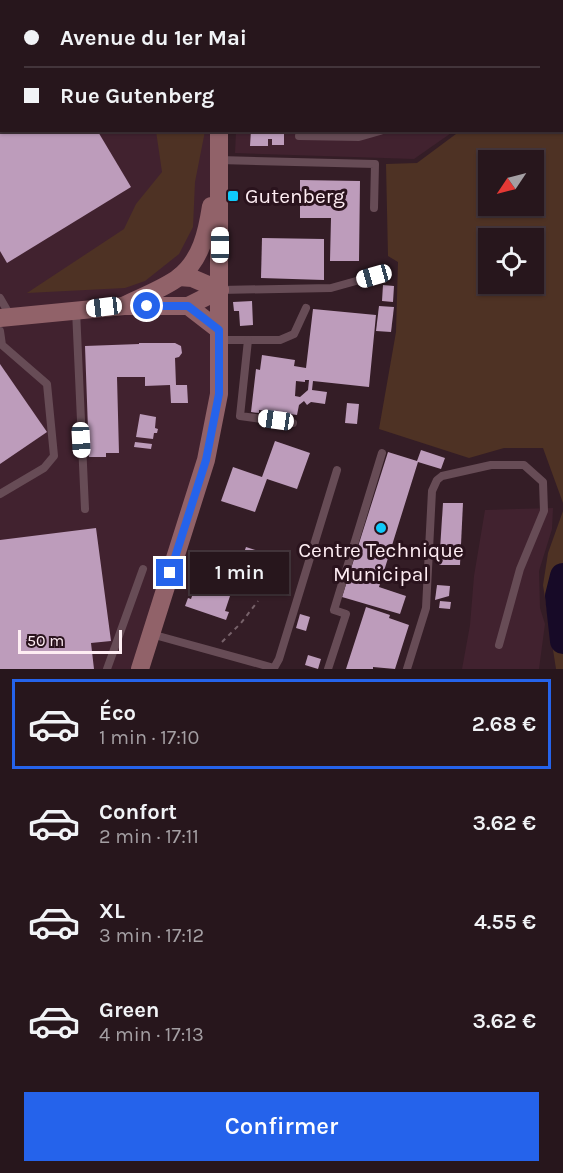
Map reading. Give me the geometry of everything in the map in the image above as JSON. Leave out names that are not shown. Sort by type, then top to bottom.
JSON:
[{"type":"street","points":[[140,669],[206,460],[219,394],[219,132]]},
{"type":"street","points":[[123,306],[179,277],[200,251],[208,225],[219,160]]},
{"type":"street","points":[[179,277],[192,278],[220,290]]},
{"type":"street","points":[[4,322],[76,310],[123,306],[188,306],[220,290]]},
{"type":"street","points":[[188,306],[219,335]]},
{"type":"lane","points":[[299,136],[359,137],[376,132]]},
{"type":"lane","points":[[219,160],[375,164],[374,208]]},
{"type":"lane","points":[[220,290],[331,288],[374,276]]},
{"type":"lane","points":[[0,298],[4,322],[2,345],[47,384],[54,456],[44,468],[0,494]]},
{"type":"lane","points":[[219,335],[248,340],[280,340],[294,334],[306,308]]},
{"type":"lane","points":[[76,310],[85,509]]},
{"type":"lane","points":[[248,340],[240,416],[293,423]]},
{"type":"lane","points":[[328,669],[346,614],[334,610],[381,453]]},
{"type":"lane","points":[[407,669],[426,608],[432,491],[437,480],[442,476],[491,465],[524,465],[543,482],[544,511],[520,570],[499,645]]},
{"type":"lane","points":[[151,634],[275,669],[337,470]]},
{"type":"lane","points":[[107,669],[143,569]]},
{"type":"path","points":[[215,652],[258,601]]},
{"type":"shaded area","points":[[0,132],[219,132],[219,394],[140,669],[0,669]]},
{"type":"shaded area","points":[[156,132],[205,132],[195,182],[193,227],[179,254],[145,281],[125,288],[27,293],[124,229],[136,204],[162,172]]},
{"type":"shaded area","points":[[236,132],[453,132],[414,159],[235,153]]},
{"type":"shaded area","points":[[459,132],[563,132],[563,503],[543,448],[504,448],[469,458],[379,429],[396,332],[398,262],[388,256],[386,164],[417,163]]},
{"type":"shaded area","points":[[553,508],[552,529],[539,571],[540,608],[545,624],[539,669],[462,669],[485,510]]},
{"type":"shaded area","points":[[563,511],[563,669],[556,669],[543,585],[548,553]]},
{"type":"building","points":[[0,132],[98,132],[131,187],[7,263],[0,251]]},
{"type":"building","points":[[251,132],[284,132],[284,145],[272,145],[272,139],[268,139],[268,146],[250,146]]},
{"type":"building","points":[[300,180],[360,181],[359,261],[330,261],[331,218],[300,218]]},
{"type":"building","points":[[262,238],[324,239],[324,280],[261,278]]},
{"type":"building","points":[[383,285],[394,286],[393,302],[382,301]]},
{"type":"building","points":[[252,301],[253,325],[240,326],[239,311],[234,311],[233,302]]},
{"type":"building","points":[[379,306],[394,307],[391,332],[376,331]]},
{"type":"building","points":[[313,309],[376,315],[369,387],[313,381],[312,390],[327,392],[325,404],[311,402],[307,405],[304,401],[299,405],[297,415],[259,410],[259,413],[251,412],[256,369],[260,370],[262,355],[295,360],[294,366],[306,368]],"holes":[[[309,380],[308,390],[300,397],[295,396],[296,381]]]},
{"type":"building","points":[[175,343],[181,346],[182,353],[175,358],[176,385],[187,385],[188,403],[171,403],[170,385],[145,386],[145,377],[117,377],[119,453],[106,453],[106,457],[89,457],[85,346]]},
{"type":"building","points":[[0,364],[47,432],[0,464]]},
{"type":"building","points":[[347,403],[359,404],[357,424],[345,423]]},
{"type":"building","points":[[140,414],[156,417],[155,428],[158,429],[153,439],[136,437]]},
{"type":"building","points":[[275,441],[310,453],[297,489],[267,479],[255,512],[221,501],[233,467],[262,477]]},
{"type":"building","points":[[135,442],[152,444],[151,449],[134,447]]},
{"type":"building","name":"Centre Technique Municipal","points":[[421,450],[445,458],[441,469],[418,462],[379,587],[406,596],[400,614],[342,597],[388,452],[417,461]]},
{"type":"building","points":[[443,503],[463,503],[460,565],[439,565]]},
{"type":"building","points":[[96,528],[111,641],[91,643],[94,669],[0,669],[0,540]]},
{"type":"building","points":[[246,547],[281,558],[269,593],[239,582],[236,591],[232,590],[225,611],[229,612],[226,620],[185,606],[188,598],[191,599],[198,579],[195,578],[198,568],[234,581]]},
{"type":"building","points":[[437,585],[450,586],[449,596],[435,600]]},
{"type":"building","points":[[440,601],[451,602],[450,609],[439,608]]},
{"type":"building","points":[[366,607],[390,615],[389,618],[409,625],[395,669],[373,667],[373,669],[346,669]]},
{"type":"building","points":[[300,614],[310,617],[306,631],[296,628]]},
{"type":"building","points":[[308,655],[321,659],[318,669],[305,665]]},
{"type":"waterway","points":[[563,576],[558,596],[563,641]]},
{"type":"place","name":"Gutenberg","points":[[233,196]]},
{"type":"place","name":"Centre Technique Municipal","points":[[381,528]]},
{"type":"route","points":[[147,306],[188,306],[219,330],[219,394],[206,460],[170,573]]}]
